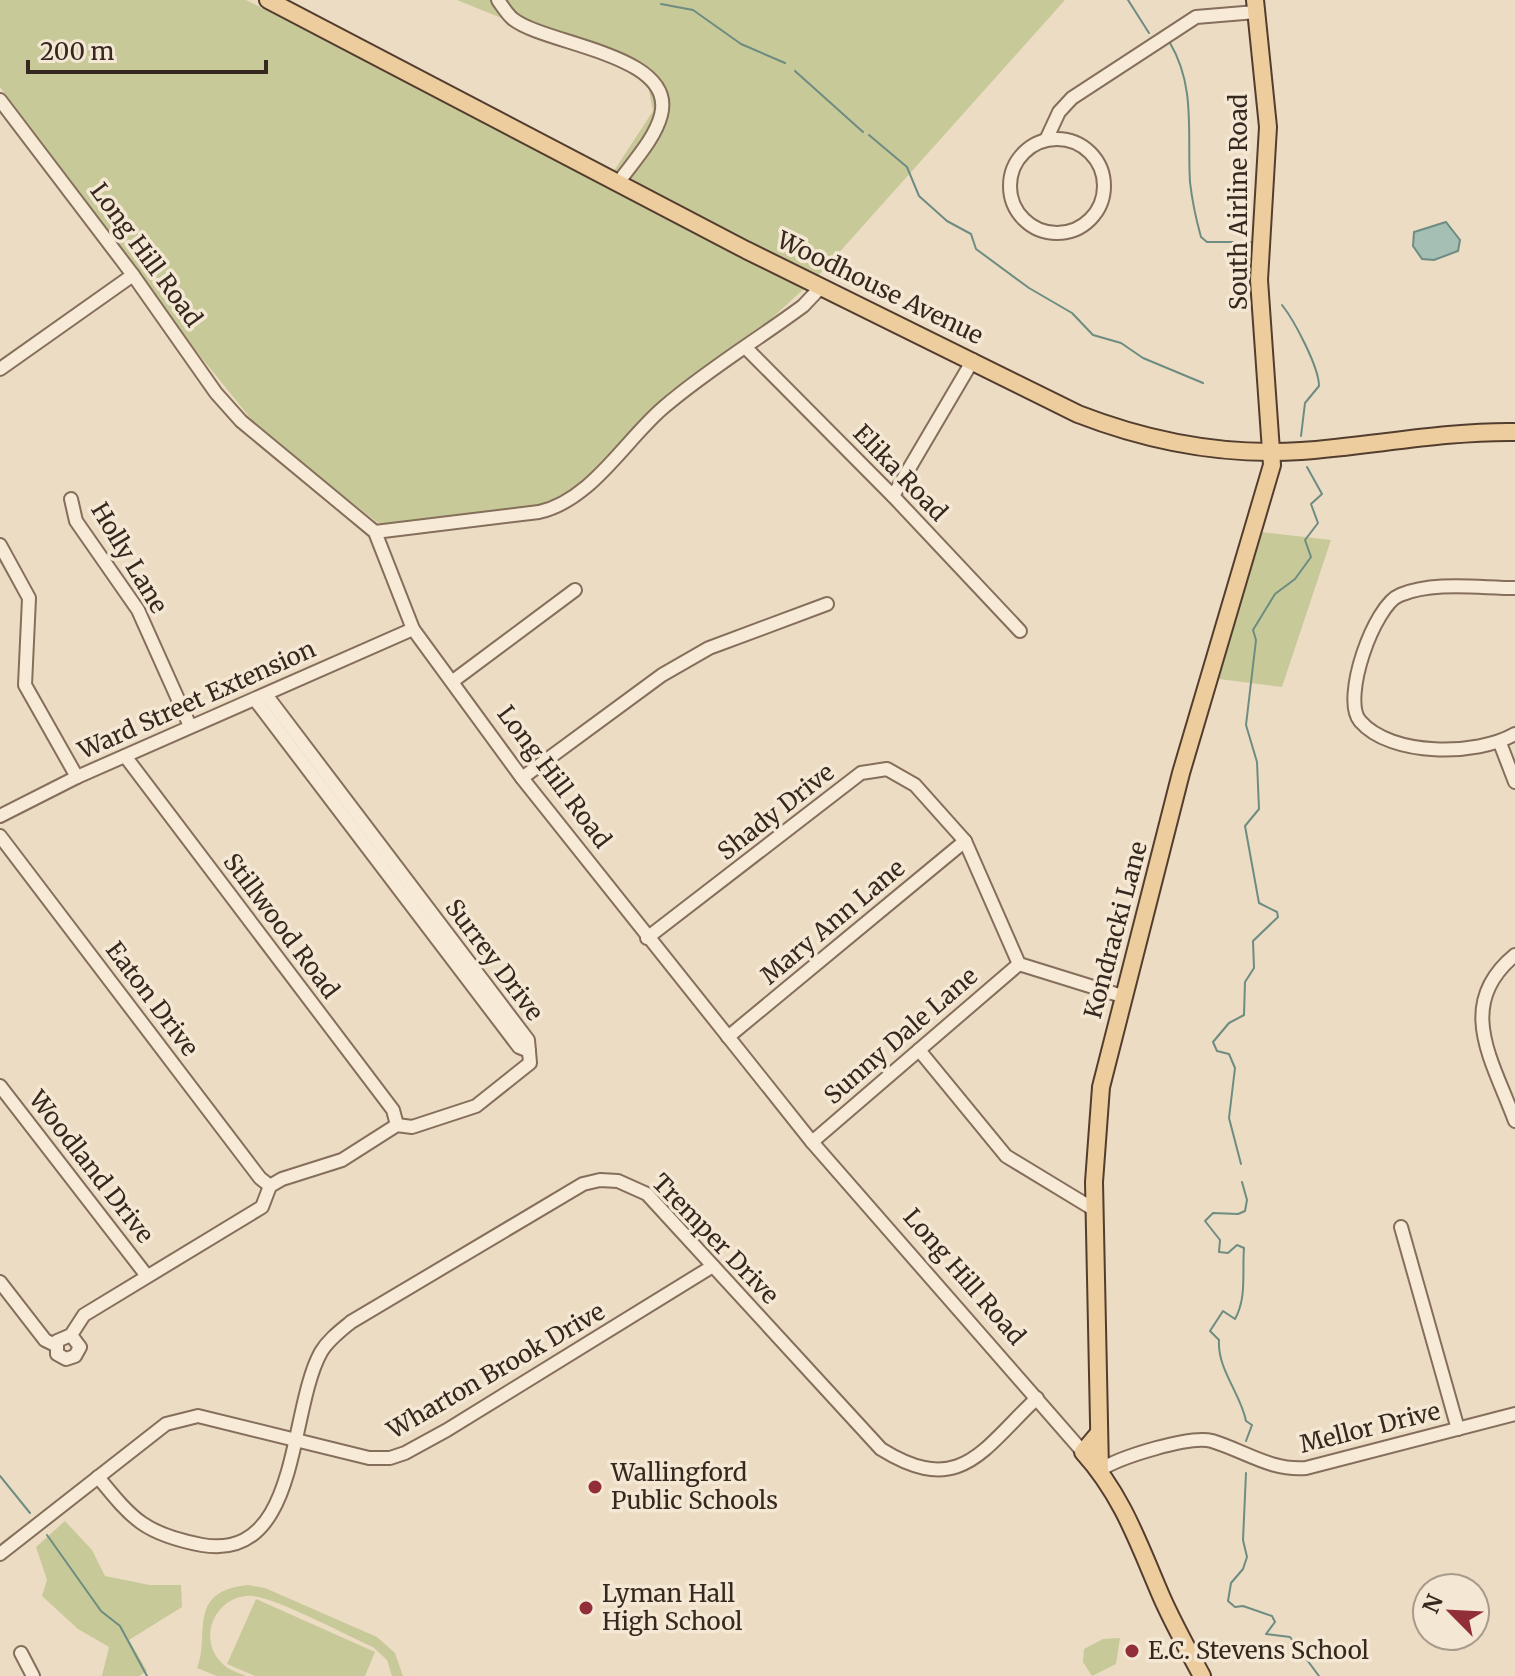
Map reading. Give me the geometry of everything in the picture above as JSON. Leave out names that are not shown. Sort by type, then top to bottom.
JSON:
[{"type":"main road","name":"Woodhouse Avenue","points":[[268,0],[822,286],[1078,414],[1131,434],[1173,444],[1272,452],[1461,434],[1515,432]]},
{"type":"main road","name":"South Airline Road","points":[[1255,6],[1268,127],[1259,280],[1272,452]]},
{"type":"main road","name":"Kondracki Lane","points":[[1100,1470],[1103,1455],[1099,1433],[1095,1210],[1099,1101],[1122,996],[1189,746],[1270,472],[1272,452]]},
{"type":"main road","points":[[1083,1452],[1099,1433]]},
{"type":"main road","name":"Long Hill Road","points":[[1083,1452],[1100,1470]]},
{"type":"main road","points":[[1100,1470],[1124,1506],[1162,1597],[1202,1676]]},
{"type":"street","points":[[498,0],[515,20],[625,62],[652,79],[662,101],[661,116],[618,183]]},
{"type":"street","points":[[1046,140],[1058,139],[1082,146],[1091,154],[1102,175],[1104,187],[1097,210],[1079,227],[1068,231],[1055,233],[1032,226],[1016,208],[1011,197],[1012,172],[1017,161],[1035,145],[1046,140],[1059,112],[1072,98],[1174,28],[1196,17],[1255,6]]},
{"type":"street","name":"Long Hill Road","points":[[0,100],[133,275],[216,393],[241,421],[375,532],[413,629],[522,778],[812,1142],[1083,1452]]},
{"type":"street","points":[[0,369],[133,275]]},
{"type":"street","points":[[375,532],[539,512],[562,503],[582,490],[664,407],[803,306],[822,286]]},
{"type":"street","name":"Elika Road","points":[[746,348],[893,496],[1020,631]]},
{"type":"street","points":[[893,496],[973,360]]},
{"type":"street","name":"Holly Lane","points":[[71,499],[76,521],[138,610],[190,726]]},
{"type":"street","points":[[0,545],[5,564],[29,598],[25,685],[77,777]]},
{"type":"street","points":[[1515,588],[1432,588],[1398,595],[1385,607],[1373,628],[1358,670],[1353,706],[1359,720],[1396,741],[1427,749],[1459,750],[1500,743],[1515,734]]},
{"type":"street","points":[[453,681],[575,590]]},
{"type":"street","points":[[522,778],[662,675],[709,648],[827,604]]},
{"type":"street","name":"Ward Street Extension","points":[[0,816],[77,777],[413,629]]},
{"type":"street","name":"Surrey Drive","points":[[261,698],[519,1047],[529,1051],[530,1063],[525,1070],[476,1106],[412,1127],[397,1125]]},
{"type":"street","points":[[1500,743],[1515,782]]},
{"type":"street","name":"Stillwood Road","points":[[125,756],[383,1097],[397,1125]]},
{"type":"street","name":"Shady Drive","points":[[647,938],[861,773],[887,769],[915,785],[965,841],[1019,964]]},
{"type":"street","name":"Eaton Drive","points":[[0,836],[260,1178],[270,1186]]},
{"type":"street","name":"Mary Ann Lane","points":[[728,1037],[965,841]]},
{"type":"street","points":[[1515,955],[1496,972],[1481,1004],[1480,1025],[1515,1121]]},
{"type":"street","points":[[1019,964],[1122,996]]},
{"type":"street","name":"Sunny Dale Lane","points":[[812,1142],[1019,964]]},
{"type":"street","points":[[919,1050],[1006,1156],[1095,1210]]},
{"type":"street","name":"Woodland Drive","points":[[0,1086],[147,1276]]},
{"type":"street","points":[[71,1335],[84,1315],[262,1207],[270,1186],[282,1179],[342,1160],[397,1125]]},
{"type":"street","name":"Tremper Drive","points":[[98,1477],[130,1517],[146,1529],[190,1542],[229,1546],[250,1540],[273,1516],[317,1360],[334,1336],[583,1184],[609,1179],[636,1188],[657,1204],[881,1449],[909,1466],[935,1471],[968,1464],[1037,1398]]},
{"type":"street","points":[[1401,1227],[1458,1429]]},
{"type":"street","name":"Wharton Brook Drive","points":[[0,1554],[146,1437],[184,1417],[219,1420],[369,1458],[390,1458],[405,1453],[713,1266]]},
{"type":"street","points":[[0,1282],[45,1340],[55,1345],[61,1358],[75,1356],[79,1342],[71,1335],[63,1335],[55,1345]]},
{"type":"street","name":"Mellor Drive","points":[[1100,1470],[1116,1462],[1198,1440],[1213,1442],[1276,1467],[1306,1468],[1515,1414]]},
{"type":"street","points":[[21,1653],[33,1676]]},
{"type":"green space","points":[[0,0],[246,0],[606,183],[653,111],[648,86],[633,71],[457,0],[1065,0],[819,275],[771,319],[669,392],[578,485],[527,509],[382,526],[260,430],[179,330],[0,87]]},
{"type":"green space","points":[[1261,532],[1331,540],[1282,687],[1219,679]]},
{"type":"green space","points":[[65,1521],[92,1550],[105,1576],[150,1585],[181,1585],[182,1607],[129,1640],[147,1671],[139,1676],[102,1676],[109,1647],[78,1629],[42,1596],[47,1580],[36,1547]]},
{"type":"green space","points":[[248,1585],[265,1588],[377,1637],[395,1653],[403,1676],[392,1676],[387,1660],[373,1647],[295,1610],[253,1596],[230,1601],[222,1608],[215,1617],[210,1639],[219,1660],[246,1676],[217,1676],[197,1668],[208,1605],[215,1596],[228,1589]]},
{"type":"green space","points":[[256,1599],[375,1652],[365,1676],[255,1676],[227,1664]]},
{"type":"green space","points":[[1120,1638],[1116,1664],[1092,1676],[1083,1662],[1084,1649],[1103,1639]]},
{"type":"shaded area","points":[[1446,222],[1460,240],[1458,251],[1434,260],[1422,259],[1413,246],[1414,232]]},
{"type":"waterway","points":[[1128,0],[1149,33]]},
{"type":"waterway","points":[[661,4],[693,10],[741,44],[785,63]]},
{"type":"waterway","points":[[1170,43],[1184,76],[1187,93],[1190,182],[1201,237],[1207,242],[1252,242]]},
{"type":"waterway","points":[[795,71],[863,132]]},
{"type":"waterway","points":[[869,135],[907,167],[919,196],[947,221],[971,234],[976,249],[1029,288],[1072,313],[1093,335],[1121,343],[1143,358],[1203,383]]},
{"type":"waterway","points":[[1282,305],[1305,344],[1318,378],[1319,386],[1305,403],[1301,436]]},
{"type":"waterway","points":[[1241,1164],[1229,1118],[1235,1068],[1229,1054],[1217,1051],[1213,1042],[1229,1023],[1244,1015],[1245,982],[1254,968],[1253,941],[1278,917],[1277,912],[1259,903],[1245,826],[1259,809],[1257,762],[1246,725],[1256,640],[1253,630],[1275,594],[1295,579],[1311,557],[1305,540],[1318,523],[1311,504],[1322,494],[1307,467]]},
{"type":"waterway","points":[[1242,1182],[1247,1200],[1245,1211],[1238,1214],[1213,1213],[1205,1221],[1220,1240],[1219,1252],[1228,1253],[1237,1245],[1244,1248],[1243,1293],[1239,1311],[1235,1319],[1223,1311],[1210,1331],[1219,1340],[1225,1371],[1246,1421],[1252,1425],[1246,1441]]},
{"type":"waterway","points":[[1246,1473],[1243,1540],[1247,1557],[1243,1569],[1231,1583],[1228,1601],[1235,1607],[1243,1606],[1272,1616],[1275,1622],[1266,1634],[1290,1637],[1319,1676]]},
{"type":"waterway","points":[[0,1476],[30,1513]]},
{"type":"waterway","points":[[47,1535],[101,1611],[120,1626],[147,1676]]},
{"type":"place","name":"Wallingford Public Schools","points":[[595,1487]]},
{"type":"place","name":"Lyman Hall High School","points":[[586,1608]]},
{"type":"place","name":"E.C. Stevens School","points":[[1132,1651]]}]
